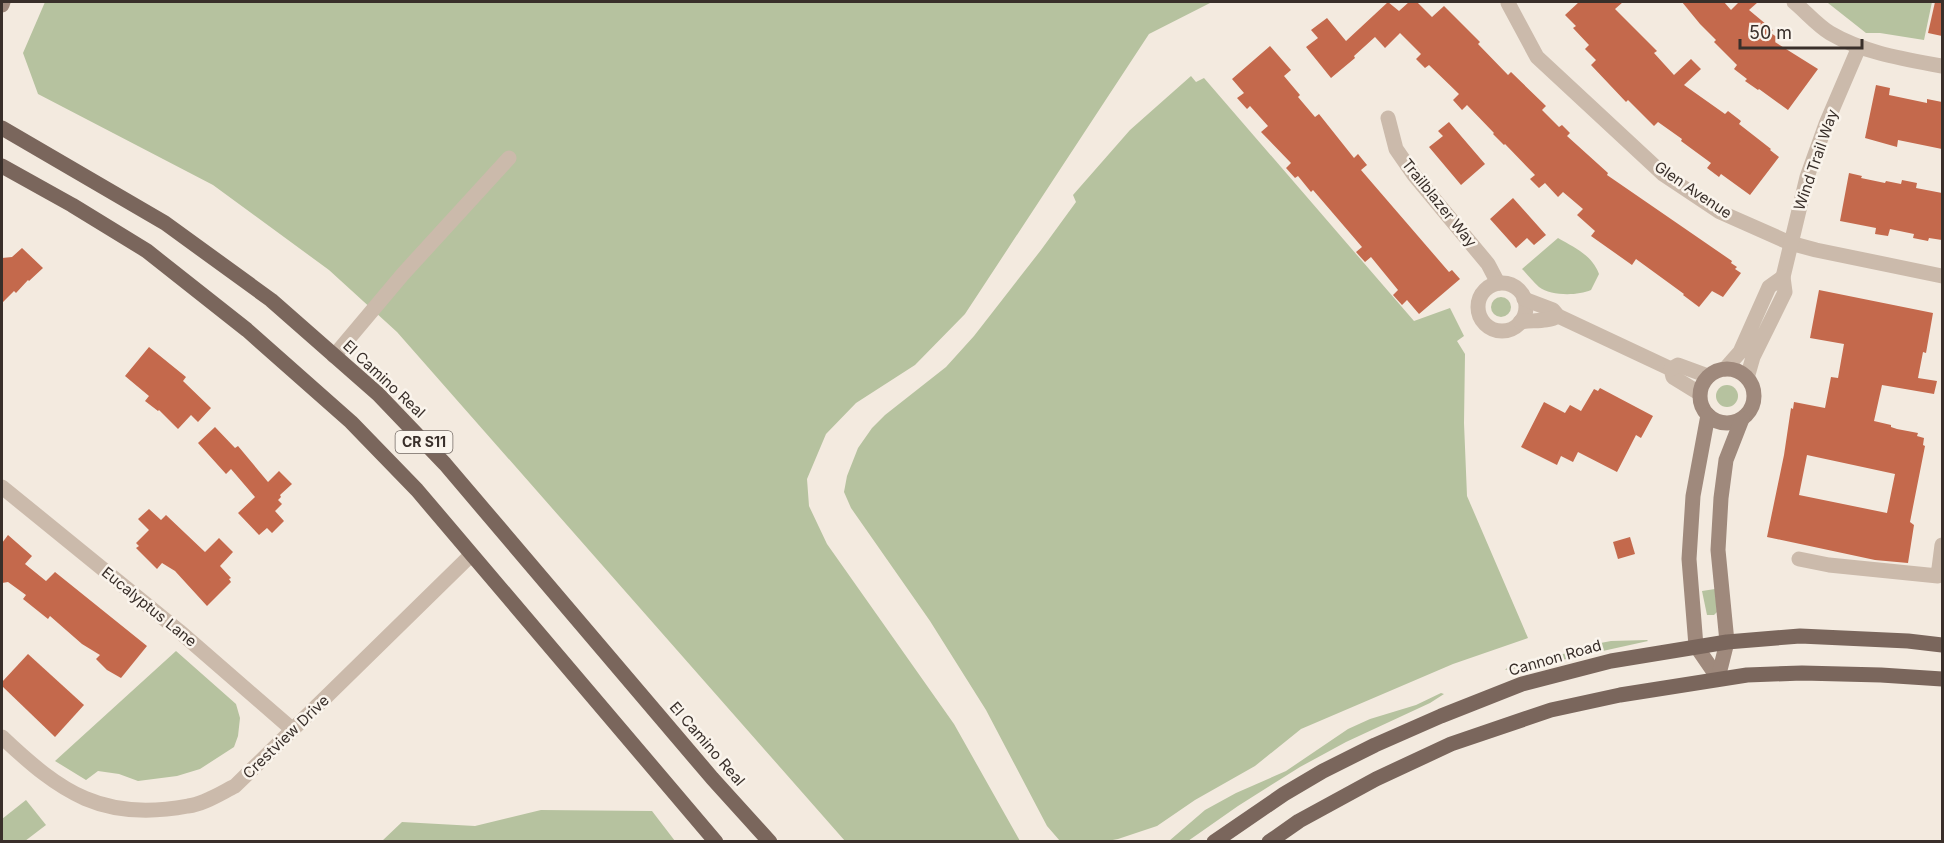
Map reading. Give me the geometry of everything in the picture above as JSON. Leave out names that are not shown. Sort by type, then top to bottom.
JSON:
[{"type":"main road","name":"El Camino Real","points":[[2,128],[165,223],[271,300],[378,394],[446,464],[675,735],[770,842]]},
{"type":"main road","name":"CR S11","points":[[2,166],[147,251],[247,330],[351,422],[417,490],[716,842]]},
{"type":"main road","name":"Cannon Road","points":[[1214,842],[1284,794],[1323,771],[1441,716],[1522,684],[1611,661],[1727,642],[1800,636],[1908,641],[1942,645]]},
{"type":"main road","points":[[1269,842],[1299,821],[1366,784],[1451,744],[1551,710],[1718,678],[1802,673],[1942,679]]},
{"type":"street","points":[[1794,2],[1828,32],[1859,47],[1890,56],[1942,66]]},
{"type":"street","name":"Glen Avenue","points":[[1508,3],[1537,57],[1663,174],[1720,212],[1790,243],[1942,276]]},
{"type":"street","name":"Wind Trail Way","points":[[1718,678],[1727,642],[1718,550],[1726,460],[1742,419],[1749,412],[1755,395],[1747,378],[1753,357],[1785,292],[1783,277],[1790,243],[1811,166],[1826,124],[1859,47]]},
{"type":"street","name":"Trailblazer Way","points":[[1388,118],[1396,148],[1414,175],[1488,264],[1498,283]]},
{"type":"street","points":[[334,356],[402,274],[509,158]]},
{"type":"street","name":"Wind Trail Way","points":[[1725,369],[1740,352],[1769,287],[1783,277]]},
{"type":"street","points":[[1520,322],[1525,306],[1524,299],[1517,288],[1498,283],[1485,290],[1480,296],[1478,310],[1481,318],[1491,328],[1498,330],[1512,328],[1520,322],[1551,320],[1558,316]]},
{"type":"street","points":[[1524,299],[1553,310],[1558,316],[1671,369]]},
{"type":"street","points":[[1671,369],[1678,365],[1708,376]]},
{"type":"street","points":[[1671,369],[1672,377],[1699,393]]},
{"type":"street","points":[[1742,419],[1724,423],[1715,421],[1702,407],[1699,393],[1708,376],[1725,369],[1733,370],[1747,378]]},
{"type":"street","points":[[1708,415],[1693,496],[1689,559],[1696,646],[1718,678]]},
{"type":"street","name":"Eucalyptus Lane","points":[[2,487],[179,631],[293,730]]},
{"type":"street","points":[[1799,559],[1829,565],[1940,577],[1942,545]]},
{"type":"street","name":"Crestview Drive","points":[[2,737],[53,782],[83,799],[115,809],[140,810],[190,806],[235,786],[471,555]]},
{"type":"green space","points":[[45,2],[1212,2],[1149,34],[965,314],[915,365],[856,403],[826,434],[807,479],[809,506],[827,544],[954,724],[1020,841],[845,841],[397,332],[329,270],[213,185],[38,94],[23,53]]},
{"type":"green space","points":[[1829,2],[1932,2],[1924,40],[1866,33]]},
{"type":"green space","points":[[1191,76],[1196,82],[1204,78],[1414,321],[1450,308],[1464,336],[1457,341],[1465,354],[1464,423],[1467,496],[1528,638],[1453,664],[1301,729],[1255,766],[1195,800],[1157,826],[1102,842],[1060,841],[1047,826],[986,710],[930,621],[851,508],[844,492],[847,476],[858,448],[872,428],[946,367],[974,336],[1041,250],[1076,202],[1073,195],[1130,130]]},
{"type":"green space","points":[[1558,238],[1582,253],[1596,267],[1599,274],[1591,290],[1572,294],[1550,292],[1539,287],[1522,269]]},
{"type":"green space","points":[[1497,297],[1505,297],[1511,303],[1511,311],[1505,317],[1497,317],[1491,311],[1491,303]]},
{"type":"green space","points":[[1727,385],[1735,388],[1738,396],[1735,404],[1727,407],[1719,404],[1716,396],[1719,388]]},
{"type":"green space","points":[[1715,589],[1717,612],[1714,615],[1707,615],[1702,591]]},
{"type":"green space","points":[[1647,640],[1562,660],[1561,656],[1552,659],[1553,662],[1505,670],[1508,667],[1551,658],[1590,645],[1611,641]]},
{"type":"green space","points":[[176,651],[236,704],[240,718],[234,747],[200,769],[177,776],[138,781],[119,774],[98,771],[86,780],[55,761]]},
{"type":"green space","points":[[1441,693],[1444,694],[1430,703],[1346,742],[1300,767],[1188,841],[1169,841],[1205,810],[1236,793],[1286,771],[1348,729],[1370,719],[1416,705]]},
{"type":"green space","points":[[26,800],[46,825],[25,841],[2,841],[2,819]]},
{"type":"green space","points":[[541,810],[652,811],[675,841],[382,841],[402,822],[475,826]]},
{"type":"building","points":[[1388,2],[1399,11],[1409,2],[1417,2],[1432,17],[1444,6],[1480,42],[1478,44],[1508,75],[1511,72],[1546,106],[1542,110],[1559,127],[1562,125],[1570,133],[1567,136],[1608,173],[1607,175],[1732,261],[1731,263],[1737,267],[1735,269],[1741,273],[1723,297],[1712,291],[1699,307],[1636,259],[1632,265],[1591,236],[1595,231],[1577,215],[1583,209],[1563,192],[1558,197],[1545,183],[1539,188],[1530,179],[1535,175],[1467,105],[1462,110],[1453,100],[1459,94],[1429,65],[1425,68],[1416,59],[1421,54],[1400,33],[1385,48],[1375,37],[1331,78],[1306,47],[1318,38],[1311,30],[1327,18],[1346,41]]},
{"type":"building","points":[[1579,2],[1623,2],[1615,9],[1657,51],[1654,53],[1674,75],[1691,59],[1701,69],[1684,85],[1725,114],[1728,111],[1741,121],[1739,124],[1779,157],[1750,195],[1721,174],[1719,177],[1707,168],[1711,163],[1681,141],[1682,139],[1658,122],[1654,126],[1628,100],[1626,102],[1591,65],[1596,60],[1585,49],[1589,45],[1573,28],[1576,26],[1565,15]]},
{"type":"building","points":[[1682,2],[1724,2],[1731,10],[1739,2],[1758,2],[1749,10],[1773,30],[1771,33],[1778,38],[1775,42],[1818,69],[1788,110],[1745,81],[1747,79],[1734,69],[1737,65],[1714,42],[1716,40]]},
{"type":"building","points":[[1935,2],[1942,2],[1942,36],[1928,33]]},
{"type":"building","points":[[1270,46],[1291,70],[1284,76],[1300,95],[1298,97],[1315,117],[1319,114],[1354,158],[1358,154],[1367,165],[1361,170],[1449,272],[1452,270],[1460,279],[1419,314],[1407,300],[1402,305],[1393,295],[1398,290],[1371,257],[1365,262],[1356,252],[1362,247],[1313,190],[1311,192],[1298,176],[1295,178],[1286,168],[1291,163],[1261,132],[1268,126],[1250,106],[1247,109],[1237,98],[1244,93],[1232,79]]},
{"type":"building","points":[[1876,85],[1890,88],[1889,95],[1927,103],[1927,99],[1942,102],[1942,149],[1898,140],[1897,147],[1865,138]]},
{"type":"building","points":[[1449,122],[1485,164],[1461,185],[1429,147],[1443,136],[1438,131]]},
{"type":"building","points":[[1849,173],[1885,183],[1886,181],[1901,184],[1902,180],[1917,183],[1916,188],[1942,193],[1942,240],[1929,238],[1928,241],[1913,238],[1914,234],[1890,229],[1888,236],[1875,234],[1876,228],[1840,221]]},
{"type":"building","points":[[1513,198],[1546,235],[1534,245],[1527,238],[1516,248],[1490,219]]},
{"type":"building","points":[[22,248],[43,268],[2,303],[2,258],[12,257]]},
{"type":"building","points":[[1819,290],[1933,313],[1926,353],[1923,352],[1918,378],[1937,381],[1934,394],[1882,385],[1874,421],[1918,433],[1917,436],[1924,438],[1923,445],[1925,446],[1910,522],[1914,525],[1908,563],[1875,560],[1767,537],[1791,408],[1793,409],[1794,402],[1825,408],[1831,377],[1838,378],[1844,344],[1810,338]],"holes":[[[1807,455],[1895,474],[1887,513],[1799,495]]]},
{"type":"building","points":[[149,347],[186,377],[183,381],[211,408],[198,422],[191,415],[178,429],[159,410],[145,401],[149,396],[125,376]]},
{"type":"building","points":[[1600,388],[1653,416],[1641,438],[1636,435],[1617,472],[1578,452],[1573,462],[1561,456],[1557,465],[1521,447],[1544,402],[1565,413],[1570,405],[1581,411],[1594,389],[1598,391]]},
{"type":"building","points":[[215,427],[235,448],[238,446],[268,482],[279,471],[292,484],[280,495],[278,500],[282,504],[275,511],[284,521],[272,533],[267,528],[259,535],[238,513],[255,497],[231,469],[226,474],[198,443]]},
{"type":"building","points":[[149,509],[161,520],[166,515],[205,552],[219,538],[233,552],[220,566],[231,578],[229,579],[231,582],[207,606],[175,571],[162,563],[157,569],[136,548],[139,546],[136,543],[149,530],[138,519]]},
{"type":"building","points":[[8,535],[32,556],[25,564],[46,581],[55,572],[147,646],[121,678],[107,670],[96,659],[100,655],[82,644],[50,616],[48,619],[23,599],[26,595],[8,582],[2,583],[2,543]]},
{"type":"building","points":[[1630,537],[1635,554],[1618,559],[1613,542]]},
{"type":"building","points":[[28,654],[84,705],[55,737],[2,686],[2,682]]}]
